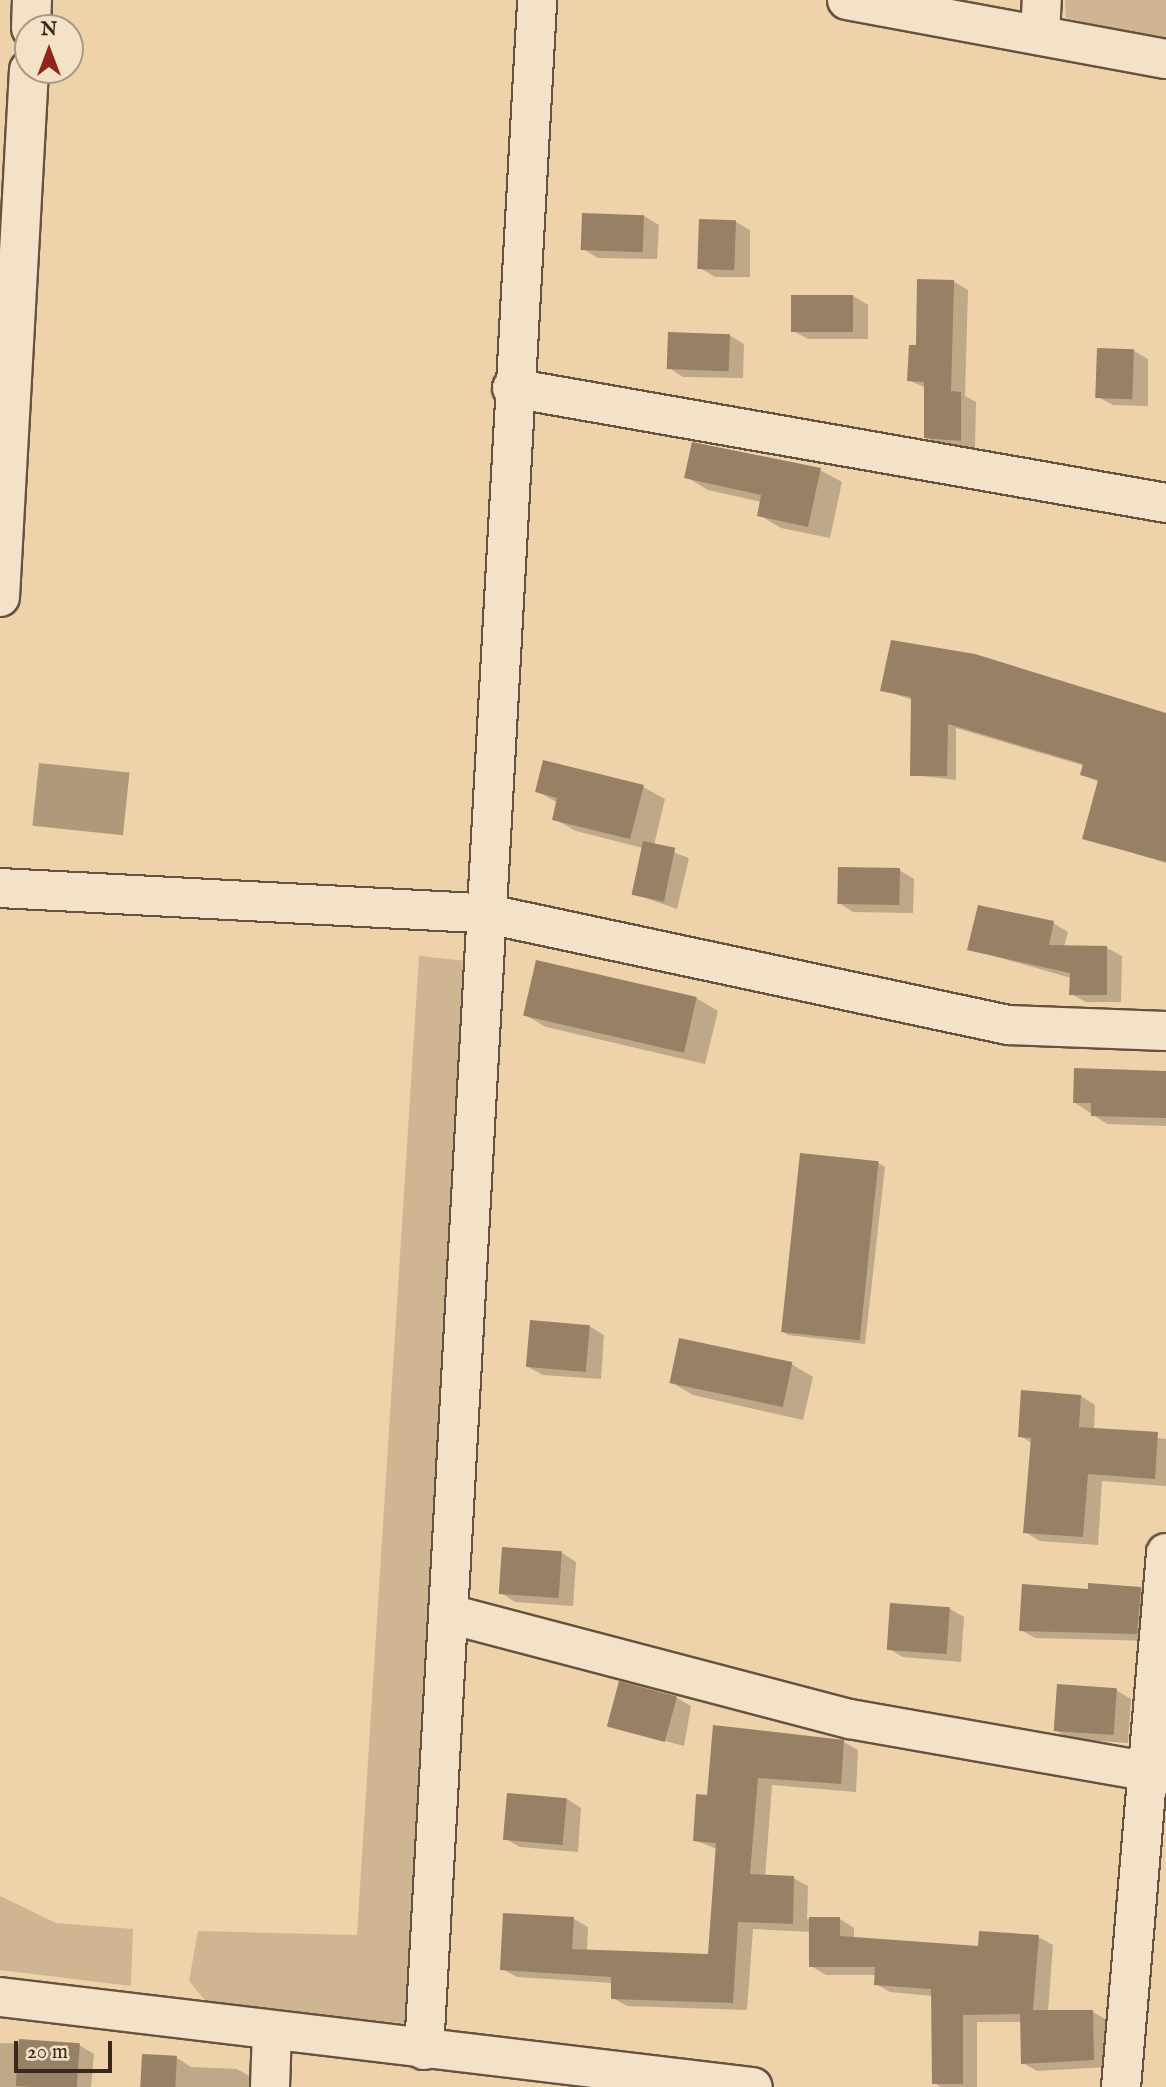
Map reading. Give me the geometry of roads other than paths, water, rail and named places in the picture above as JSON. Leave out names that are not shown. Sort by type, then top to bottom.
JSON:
[{"type":"street","points":[[424,2050],[488,914],[512,388],[537,0]]},
{"type":"street","points":[[847,0],[1041,17],[1166,59]]},
{"type":"street","points":[[0,597],[28,84]]},
{"type":"street","points":[[512,388],[1166,503]]},
{"type":"street","points":[[0,888],[488,914],[1008,1025],[1166,1031]]},
{"type":"street","points":[[1121,2087],[1157,1774],[1166,1553]]},
{"type":"street","points":[[449,1614],[850,1719],[1157,1774]]},
{"type":"street","points":[[0,1997],[424,2050],[651,2082],[753,2087]]},
{"type":"street","points":[[270,2087],[272,2031]]}]
